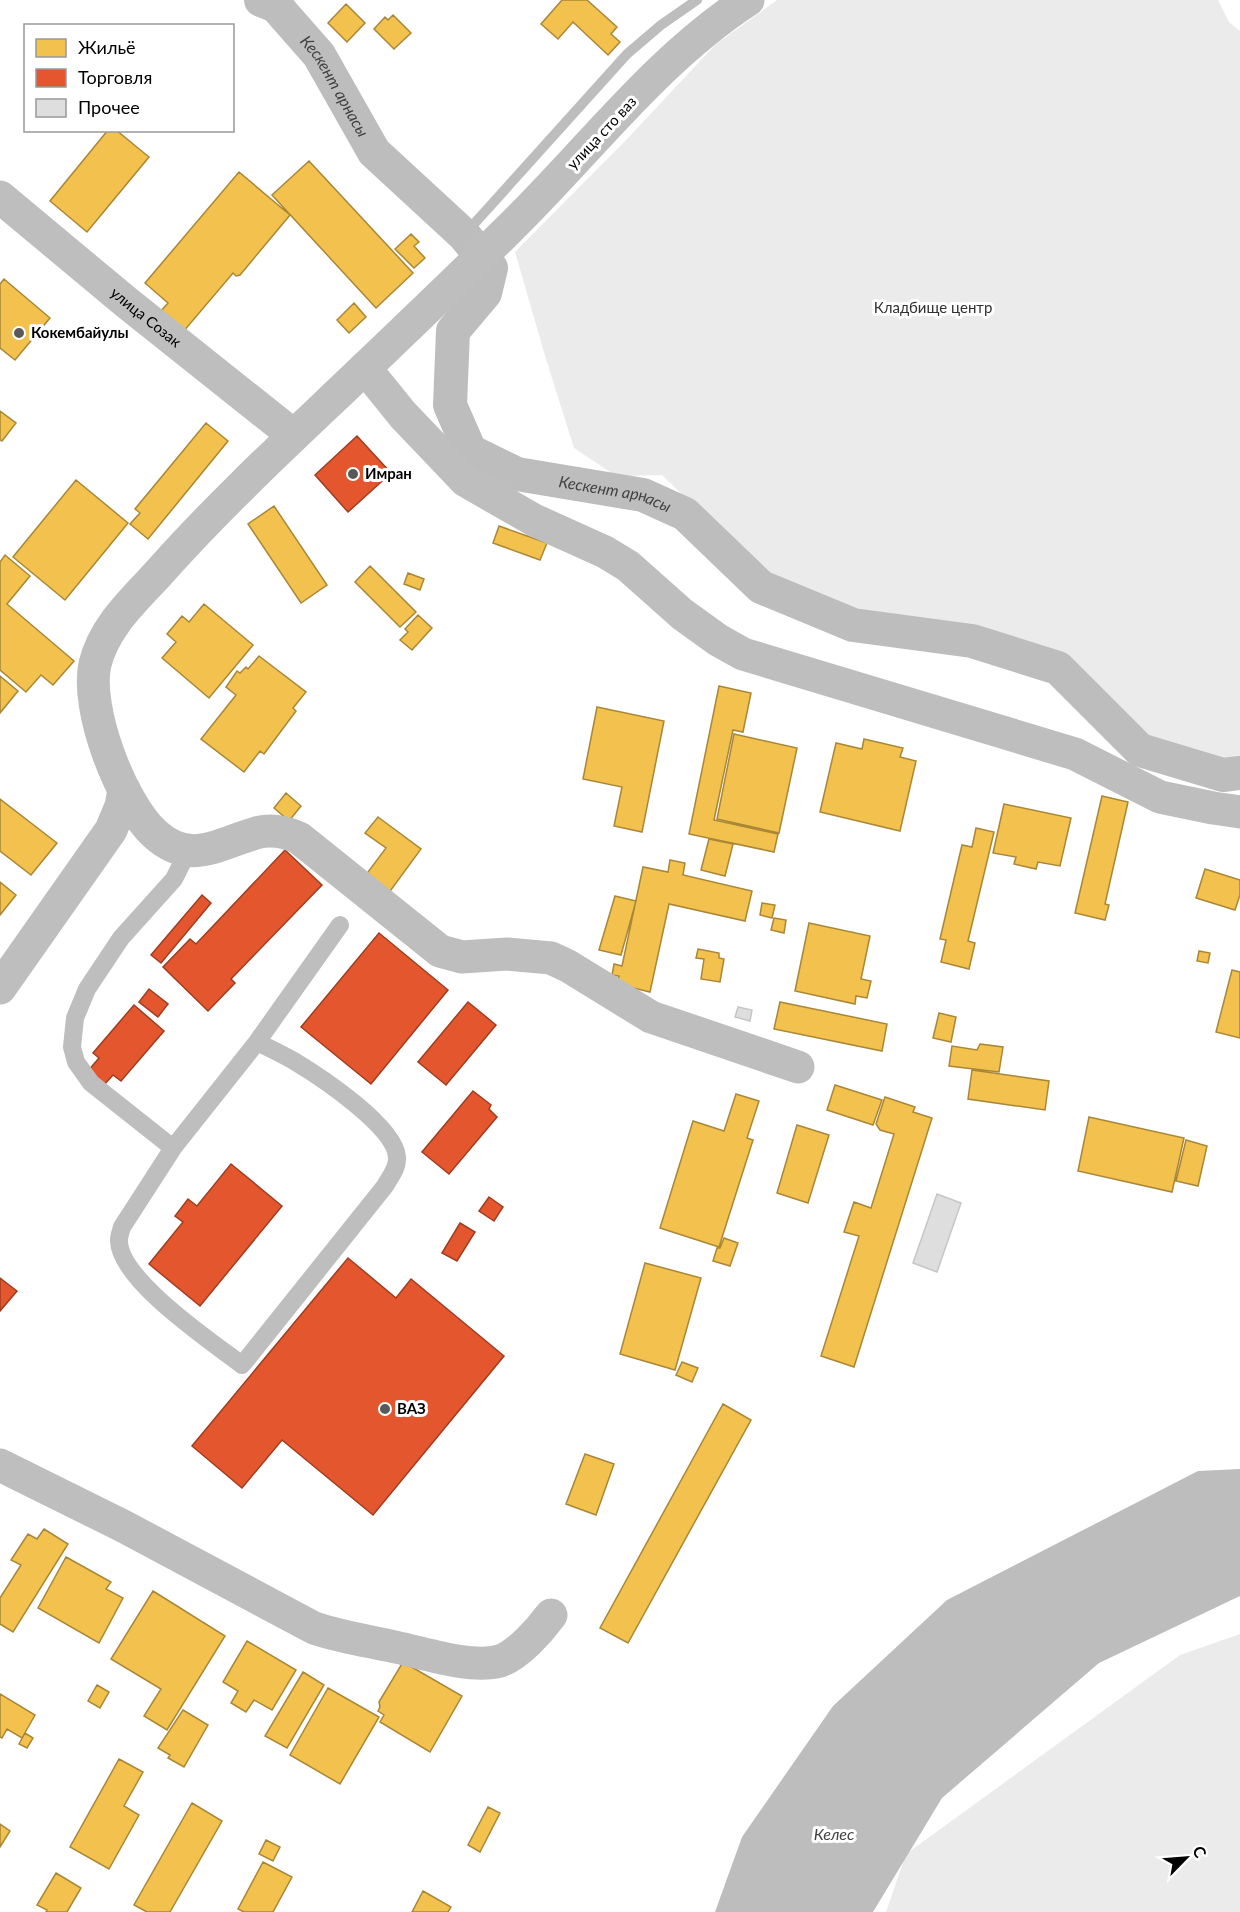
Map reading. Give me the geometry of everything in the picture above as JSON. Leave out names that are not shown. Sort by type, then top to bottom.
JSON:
[{"type":"street","name":"улица сто ваз","points":[[188,850],[173,848],[153,833],[133,807],[112,763],[95,706],[93,689],[96,662],[110,629],[129,604],[197,530],[503,235],[666,65],[718,19],[748,0]]},
{"type":"street","name":"улица Созак","points":[[0,197],[126,302],[293,435]]},
{"type":"street","points":[[365,368],[403,415],[466,481],[534,520],[605,552],[628,566],[682,614],[718,640],[743,654],[1075,754],[1160,797],[1240,812]]},
{"type":"street","points":[[0,988],[111,830],[121,807],[124,790]]},
{"type":"street","points":[[188,850],[206,850],[258,832],[288,833],[299,838],[440,951],[462,957],[507,954],[551,958],[651,1017],[798,1067]]},
{"type":"street","points":[[0,1465],[123,1526],[314,1628],[338,1636],[452,1659],[484,1663],[502,1660],[520,1648],[541,1629],[551,1615]]},
{"type":"lane","points":[[173,1148],[91,1083],[76,1062],[72,1047],[75,1018],[87,989],[121,938],[174,879],[188,850]]},
{"type":"lane","points":[[257,1042],[293,1060],[344,1094],[380,1127],[392,1143],[397,1156],[396,1168],[385,1186],[242,1365],[150,1292],[132,1271],[123,1255],[119,1241],[122,1227],[173,1148],[257,1042],[340,925]]},
{"type":"green space","name":"Кладбище центр","points":[[777,0],[1218,0],[1229,22],[1240,31],[1240,758],[1225,762],[1142,740],[1054,655],[1002,639],[890,620],[798,597],[724,535],[662,475],[616,476],[574,448],[515,252],[628,138],[715,45]]},
{"type":"green space","points":[[1240,1634],[1240,1912],[886,1912],[906,1854],[1180,1655]]},
{"type":"water","name":"Келес","points":[[1240,1469],[1240,1596],[1099,1663],[942,1798],[873,1912],[715,1912],[742,1837],[833,1706],[947,1600],[1198,1471]]},
{"type":"building: Жильё","points":[[562,0],[587,0],[617,27],[611,34],[620,42],[608,55],[573,22],[558,39],[541,24]]},
{"type":"building: Жильё","points":[[346,4],[365,23],[347,42],[328,23]]},
{"type":"building: Жильё","points":[[393,15],[411,33],[394,49],[374,29],[385,17],[388,20]]},
{"type":"building: Жильё","points":[[106,132],[118,132],[149,157],[87,232],[50,201]]},
{"type":"building: Жильё","points":[[309,161],[413,273],[376,308],[272,195]]},
{"type":"building: Жильё","points":[[239,172],[290,215],[240,275],[236,276],[233,273],[183,332],[160,312],[168,303],[145,283]]},
{"type":"building: Жильё","points":[[411,234],[419,242],[414,246],[425,258],[414,268],[395,249]]},
{"type":"building: Жильё","name":"Кокембайулы","points":[[4,279],[50,318],[15,360],[0,348],[0,284]]},
{"type":"building: Жильё","points":[[354,303],[366,317],[349,333],[337,320]]},
{"type":"building: Жильё","points":[[0,411],[16,423],[2,441],[0,440]]},
{"type":"building: Жильё","points":[[206,423],[228,441],[148,539],[130,524],[140,513],[135,509]]},
{"type":"building: Жильё","points":[[76,480],[128,523],[65,600],[13,557]]},
{"type":"building: Жильё","points":[[274,506],[327,585],[301,603],[248,524]]},
{"type":"building: Жильё","points":[[499,526],[547,543],[540,560],[493,543]]},
{"type":"building: Жильё","points":[[5,555],[30,576],[7,604],[74,661],[53,685],[41,675],[26,692],[0,670],[0,562]]},
{"type":"building: Жильё","points":[[370,566],[416,612],[400,627],[355,582]]},
{"type":"building: Жильё","points":[[408,573],[424,579],[420,590],[404,584]]},
{"type":"building: Жильё","points":[[204,604],[253,645],[209,698],[162,658],[176,642],[167,634],[182,616],[189,622]]},
{"type":"building: Жильё","points":[[418,615],[432,628],[412,650],[400,640],[408,632],[405,629]]},
{"type":"building: Жильё","points":[[259,656],[306,692],[293,708],[296,711],[264,754],[260,751],[244,772],[201,739],[236,695],[226,687],[237,671],[240,673],[246,667],[248,669]]},
{"type":"building: Жильё","points":[[0,676],[18,691],[0,713]]},
{"type":"building: Жильё","points":[[719,686],[751,693],[743,732],[733,730],[714,820],[778,834],[774,852],[689,834]]},
{"type":"building: Жильё","points":[[597,707],[664,721],[642,832],[614,826],[622,787],[583,779]]},
{"type":"building: Жильё","points":[[734,734],[797,748],[779,833],[717,819]]},
{"type":"building: Жильё","points":[[864,739],[903,748],[900,757],[916,761],[900,831],[820,812],[836,743],[862,749]]},
{"type":"building: Жильё","points":[[286,793],[301,806],[289,821],[274,808]]},
{"type":"building: Жильё","points":[[1102,796],[1128,802],[1105,904],[1109,905],[1105,920],[1075,913]]},
{"type":"building: Жильё","points":[[0,799],[57,843],[31,875],[0,851]]},
{"type":"building: Жильё","points":[[1004,804],[1071,818],[1060,866],[1038,862],[1036,869],[1014,864],[1016,857],[993,853]]},
{"type":"building: Жильё","points":[[378,817],[421,849],[388,894],[365,876],[386,848],[365,833]]},
{"type":"building: Жильё","points":[[976,828],[994,832],[968,941],[975,943],[969,969],[941,962],[946,940],[940,939],[962,845],[972,847]]},
{"type":"building: Жильё","points":[[709,839],[733,844],[725,876],[701,870]]},
{"type":"building: Жильё","points":[[670,860],[685,863],[683,875],[752,891],[745,921],[669,904],[650,992],[617,984],[619,976],[612,975],[614,964],[622,966],[643,867],[668,872]]},
{"type":"building: Жильё","points":[[1205,869],[1240,880],[1240,895],[1235,910],[1196,898]]},
{"type":"building: Жильё","points":[[0,882],[16,895],[0,915]]},
{"type":"building: Жильё","points":[[615,896],[636,901],[621,955],[599,950]]},
{"type":"building: Жильё","points":[[762,903],[775,905],[772,918],[760,915]]},
{"type":"building: Жильё","points":[[774,918],[786,920],[784,933],[771,930]]},
{"type":"building: Жильё","points":[[809,923],[870,936],[861,979],[871,981],[867,998],[856,996],[855,1004],[795,991]]},
{"type":"building: Жильё","points":[[698,949],[719,953],[719,958],[724,959],[720,982],[701,979],[704,959],[696,958]]},
{"type":"building: Жильё","points":[[1199,951],[1210,953],[1208,963],[1197,961]]},
{"type":"building: Жильё","points":[[1232,970],[1240,972],[1240,1038],[1216,1032]]},
{"type":"building: Жильё","points":[[780,1002],[887,1024],[882,1051],[774,1029]]},
{"type":"building: Жильё","points":[[939,1013],[956,1017],[951,1042],[933,1038]]},
{"type":"building: Жильё","points":[[980,1044],[1003,1047],[999,1072],[949,1066],[952,1046],[977,1050]]},
{"type":"building: Жильё","points":[[972,1070],[1049,1081],[1045,1110],[968,1099]]},
{"type":"building: Жильё","points":[[835,1085],[882,1100],[873,1125],[827,1110]]},
{"type":"building: Жильё","points":[[736,1094],[759,1101],[747,1138],[753,1140],[719,1247],[660,1228],[693,1121],[724,1131]]},
{"type":"building: Жильё","points":[[885,1097],[915,1107],[913,1112],[932,1118],[854,1367],[821,1356],[859,1236],[844,1232],[854,1202],[871,1208],[894,1134],[880,1130],[876,1124]]},
{"type":"building: Жильё","points":[[1089,1117],[1184,1138],[1172,1192],[1078,1171]]},
{"type":"building: Жильё","points":[[797,1125],[829,1135],[808,1203],[777,1193]]},
{"type":"building: Жильё","points":[[1186,1140],[1207,1146],[1198,1186],[1176,1181]]},
{"type":"building: Жильё","points":[[724,1238],[738,1243],[730,1266],[713,1261],[717,1248],[720,1248]]},
{"type":"building: Жильё","points":[[645,1263],[701,1278],[675,1370],[620,1354]]},
{"type":"building: Жильё","points":[[682,1362],[698,1368],[692,1382],[676,1375]]},
{"type":"building: Жильё","points":[[723,1404],[751,1420],[628,1643],[600,1628]]},
{"type":"building: Жильё","points":[[585,1454],[614,1464],[596,1515],[566,1504]]},
{"type":"building: Жильё","points":[[44,1529],[68,1544],[13,1632],[0,1624],[0,1598],[21,1565],[11,1560],[28,1534],[37,1539]]},
{"type":"building: Жильё","points":[[66,1557],[111,1582],[106,1589],[123,1598],[99,1643],[38,1608]]},
{"type":"building: Жильё","points":[[153,1591],[225,1636],[167,1730],[144,1716],[161,1689],[111,1659]]},
{"type":"building: Жильё","points":[[247,1641],[296,1670],[272,1710],[254,1700],[246,1712],[231,1703],[238,1691],[223,1682]]},
{"type":"building: Жильё","points":[[403,1662],[462,1696],[430,1752],[380,1722],[384,1715],[378,1711],[379,1702]]},
{"type":"building: Жильё","points":[[303,1672],[324,1685],[287,1748],[265,1736]]},
{"type":"building: Жильё","points":[[97,1685],[109,1692],[100,1708],[88,1701]]},
{"type":"building: Жильё","points":[[328,1688],[379,1717],[340,1784],[290,1755]]},
{"type":"building: Жильё","points":[[0,1694],[35,1715],[22,1738],[7,1729],[2,1738],[0,1737]]},
{"type":"building: Жильё","points":[[183,1710],[208,1725],[184,1767],[168,1758],[170,1755],[158,1748]]},
{"type":"building: Жильё","points":[[25,1733],[33,1738],[27,1748],[19,1744]]},
{"type":"building: Жильё","points":[[119,1759],[143,1772],[124,1806],[139,1815],[109,1869],[70,1847]]},
{"type":"building: Жильё","points":[[192,1803],[222,1821],[170,1912],[147,1912],[134,1905]]},
{"type":"building: Жильё","points":[[488,1807],[500,1813],[480,1852],[468,1845]]},
{"type":"building: Жильё","points":[[0,1824],[10,1831],[0,1847]]},
{"type":"building: Жильё","points":[[266,1840],[280,1847],[273,1861],[259,1854]]},
{"type":"building: Жильё","points":[[263,1862],[292,1877],[273,1912],[244,1912],[238,1909]]},
{"type":"building: Жильё","points":[[56,1873],[81,1888],[67,1912],[46,1912],[47,1910],[37,1905]]},
{"type":"building: Жильё","points":[[423,1891],[451,1907],[448,1912],[412,1912]]},
{"type":"building: Торговля","name":"Имран","points":[[357,436],[391,473],[348,512],[315,475]]},
{"type":"building: Торговля","points":[[285,850],[322,885],[231,979],[235,983],[208,1011],[163,967],[190,939],[196,944]]},
{"type":"building: Торговля","points":[[202,895],[211,903],[161,963],[151,955]]},
{"type":"building: Торговля","points":[[379,933],[448,990],[371,1084],[301,1027]]},
{"type":"building: Торговля","points":[[149,989],[168,1004],[158,1017],[139,1002]]},
{"type":"building: Торговля","points":[[468,1002],[496,1025],[446,1085],[418,1062]]},
{"type":"building: Торговля","points":[[134,1005],[164,1031],[121,1081],[113,1075],[104,1085],[88,1071],[99,1058],[93,1053]]},
{"type":"building: Торговля","points":[[473,1091],[491,1105],[489,1109],[497,1117],[449,1174],[422,1152]]},
{"type":"building: Торговля","points":[[231,1164],[282,1206],[200,1306],[149,1264],[183,1222],[175,1216],[188,1199],[197,1206]]},
{"type":"building: Торговля","points":[[489,1197],[503,1207],[494,1221],[479,1211]]},
{"type":"building: Торговля","points":[[460,1223],[475,1232],[457,1261],[442,1253]]},
{"type":"building: Торговля","points":[[348,1258],[396,1298],[411,1279],[504,1356],[373,1515],[282,1440],[242,1488],[192,1446]]},
{"type":"building: Торговля","points":[[0,1278],[17,1291],[0,1311]]},
{"type":"building: Прочее","points":[[738,1007],[752,1010],[750,1021],[735,1017]]},
{"type":"building: Прочее","points":[[937,1194],[961,1203],[937,1272],[913,1263]]},
{"type":"waterway","name":"Кескент арнасы","points":[[261,0],[276,6],[319,55],[374,152],[464,235],[491,268],[485,293],[453,331],[450,405],[470,451],[517,474],[643,495],[685,514],[761,587],[853,625],[972,641],[1058,668],[1140,750],[1223,775],[1240,773]]},
{"type":"waterway","points":[[464,235],[627,54],[661,25],[697,0]]},
{"type":"place","name":"Кокембайулы","points":[[19,333]]},
{"type":"place","name":"Имран","points":[[353,474]]},
{"type":"place","name":"ВАЗ","points":[[385,1409]]}]
